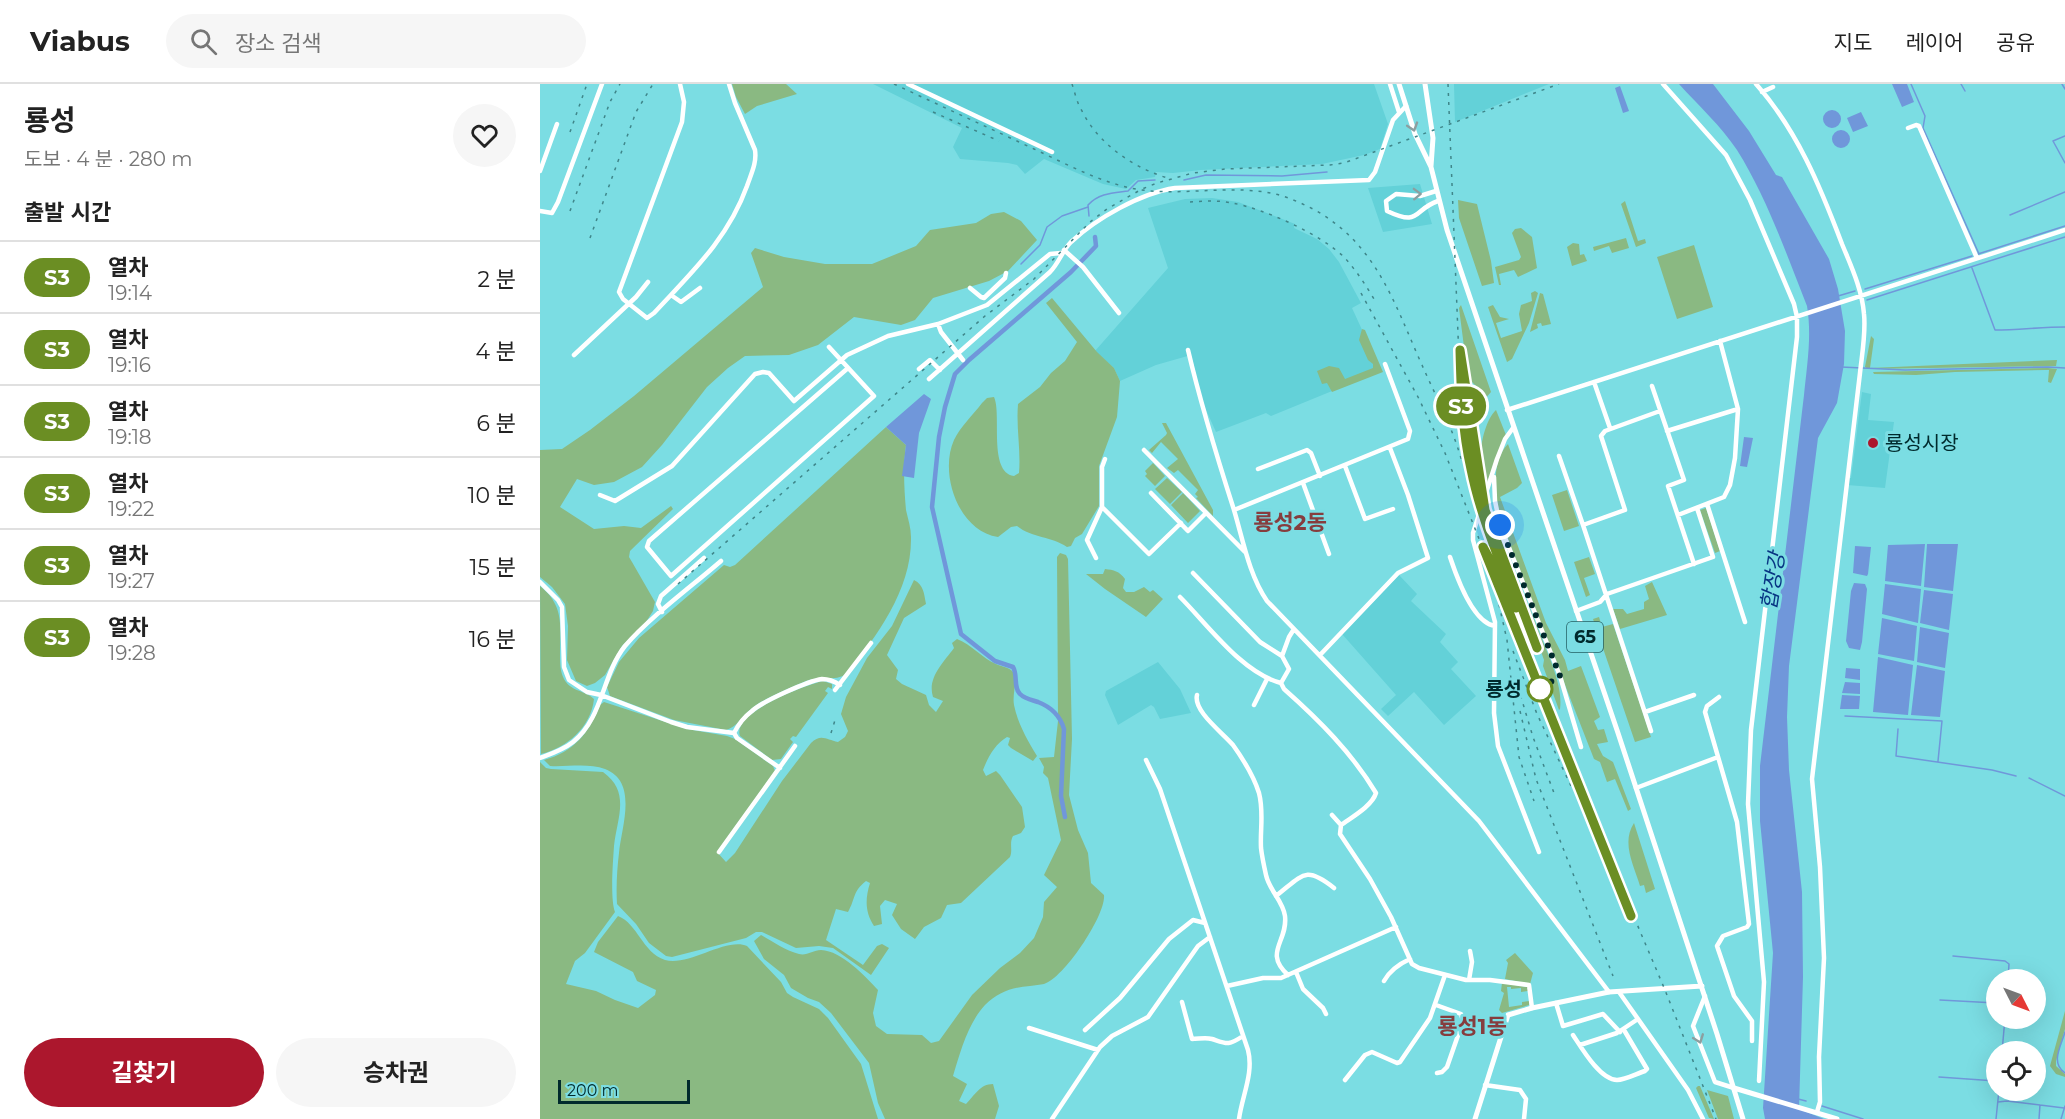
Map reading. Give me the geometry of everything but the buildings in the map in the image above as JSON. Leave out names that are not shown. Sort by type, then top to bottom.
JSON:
[{"type":"main road","name":"65","points":[[1399,84],[1415,134],[1431,167],[1438,201],[1702,986],[1743,1119]]},
{"type":"main road","name":"65","points":[[1425,84],[1433,138],[1431,167]]},
{"type":"main road","points":[[1475,1119],[1508,1015],[1609,992],[1702,986]]},
{"type":"main road","points":[[1734,1088],[1836,1119]]},
{"type":"street","points":[[540,211],[552,213],[558,202],[602,84]]},
{"type":"street","points":[[680,84],[684,102],[681,122],[620,292],[620,297],[647,318],[654,314],[700,263],[728,227],[744,194],[755,163],[756,150],[729,84]]},
{"type":"street","points":[[908,84],[1052,152]]},
{"type":"street","points":[[1390,84],[1399,112]]},
{"type":"street","points":[[1663,84],[1722,148],[1735,169],[1799,316],[1748,772],[1749,823],[1764,982],[1759,1081]]},
{"type":"street","points":[[1756,84],[1782,116],[1800,147],[1834,222],[1861,296],[1864,318],[1861,367],[1812,779],[1821,867],[1824,958],[1819,1057],[1820,1102],[1815,1112]]},
{"type":"street","points":[[1762,92],[1773,87]]},
{"type":"street","points":[[929,379],[1050,272],[1062,252],[1082,233],[1102,220],[1159,191],[1185,187],[1369,180],[1375,172],[1393,120],[1406,106]]},
{"type":"street","points":[[540,171],[557,124]]},
{"type":"street","points":[[1908,128],[1916,124],[1919,126],[1977,258]]},
{"type":"street","points":[[540,153],[546,153]]},
{"type":"street","points":[[1436,192],[1419,196],[1396,194],[1386,201],[1387,210],[1403,218],[1418,215],[1428,204],[1438,201]]},
{"type":"street","points":[[1507,410],[2065,231]]},
{"type":"street","points":[[794,401],[854,351],[888,336],[938,324],[988,305],[1050,254],[1062,252],[1080,263],[1119,313]]},
{"type":"street","points":[[984,298],[1005,278],[1006,273]]},
{"type":"street","points":[[574,355],[648,282]]},
{"type":"street","points":[[671,295],[681,302],[700,288]]},
{"type":"street","points":[[970,288],[984,298],[988,305]]},
{"type":"street","points":[[938,324],[941,332],[963,360]]},
{"type":"street","points":[[1678,515],[1724,497],[1730,485],[1735,458],[1738,409],[1720,341]]},
{"type":"street","points":[[829,347],[874,396],[670,576],[646,545],[848,368]]},
{"type":"street","points":[[1188,350],[1200,399],[1260,591],[1489,833],[1609,992]]},
{"type":"street","points":[[918,369],[932,360],[940,370]]},
{"type":"street","points":[[1234,510],[1406,442],[1411,434],[1385,364]]},
{"type":"street","points":[[600,495],[615,501],[672,466],[757,373],[769,373],[801,409]]},
{"type":"street","points":[[817,380],[824,388]]},
{"type":"street","points":[[1594,382],[1610,428]]},
{"type":"street","points":[[1652,386],[1684,480],[1668,486],[1694,564]]},
{"type":"street","points":[[1667,431],[1738,409]]},
{"type":"street","points":[[1583,525],[1624,510],[1601,436],[1610,428],[1660,411]]},
{"type":"street","points":[[1513,428],[1505,439],[1473,533],[1473,540],[1495,626],[1494,712],[1498,746],[1539,852]]},
{"type":"street","points":[[1320,655],[1398,573],[1428,558],[1390,448]]},
{"type":"street","points":[[1144,450],[1247,554]]},
{"type":"street","points":[[1258,469],[1307,450],[1311,453],[1320,476]]},
{"type":"street","points":[[1559,456],[1651,731]]},
{"type":"street","points":[[1096,558],[1087,540],[1102,507],[1102,467],[1105,459]]},
{"type":"street","points":[[1345,466],[1365,519],[1393,508]]},
{"type":"street","points":[[1493,474],[1500,525],[1560,676],[1581,747]]},
{"type":"street","points":[[1302,483],[1329,554]]},
{"type":"street","points":[[1151,493],[1188,531],[1206,513]]},
{"type":"street","points":[[1707,504],[1745,622]]},
{"type":"street","points":[[1102,507],[1149,554],[1181,523]]},
{"type":"street","points":[[1696,508],[1713,557]]},
{"type":"street","points":[[1576,611],[1600,602],[1607,594],[1723,554]]},
{"type":"street","points":[[1450,557],[1466,598],[1486,622],[1495,626]]},
{"type":"street","points":[[662,612],[658,604],[661,596],[704,558]]},
{"type":"street","points":[[540,758],[558,751],[578,738],[591,721],[617,660],[626,645],[721,561]]},
{"type":"street","points":[[1193,573],[1260,642],[1282,656],[1289,669],[1281,683]]},
{"type":"street","points":[[540,582],[562,607],[565,674],[579,688],[671,723],[734,733]]},
{"type":"street","points":[[1180,597],[1220,639],[1267,679],[1281,683],[1284,689],[1320,722],[1360,768],[1376,793],[1370,802],[1341,825],[1340,834],[1370,879],[1396,927],[1414,969],[1469,980],[1529,985],[1532,1008]]},
{"type":"street","points":[[1282,656],[1294,629]]},
{"type":"street","points":[[835,690],[871,642]]},
{"type":"street","points":[[734,733],[753,710],[787,693],[822,679],[840,685]]},
{"type":"street","points":[[1254,705],[1267,679]]},
{"type":"street","points":[[1197,695],[1197,703],[1209,722],[1224,735],[1240,756],[1258,792],[1263,814],[1261,847],[1267,878],[1283,907],[1285,920],[1277,958],[1280,968],[1288,975]]},
{"type":"street","points":[[1645,712],[1694,695]]},
{"type":"street","points":[[1719,697],[1707,706],[1705,712],[1737,822],[1749,924],[1747,927],[1723,936],[1717,946],[1734,996],[1752,1021],[1752,1041]]},
{"type":"street","points":[[734,733],[737,738],[780,768]]},
{"type":"street","points":[[719,852],[795,746]]},
{"type":"street","points":[[1636,788],[1718,757]]},
{"type":"street","points":[[1146,760],[1160,789],[1250,1062],[1239,1119]]},
{"type":"street","points":[[1437,777],[1442,773]]},
{"type":"street","points":[[1332,815],[1341,825]]},
{"type":"street","points":[[1276,896],[1308,874],[1317,876],[1334,888]]},
{"type":"street","points":[[1085,1030],[1120,998],[1169,939],[1193,920],[1205,923]]},
{"type":"street","points":[[1227,987],[1263,978],[1281,978],[1396,927]]},
{"type":"street","points":[[1052,1119],[1098,1050],[1112,1036],[1148,1017],[1198,946],[1210,937]]},
{"type":"street","points":[[1469,980],[1472,962],[1470,951]]},
{"type":"street","points":[[1384,981],[1392,970],[1410,959]]},
{"type":"street","points":[[1296,972],[1303,989],[1323,1008],[1326,1014]]},
{"type":"street","points":[[1345,1080],[1365,1055],[1372,1052],[1400,1062],[1430,1018],[1445,975]]},
{"type":"street","points":[[1619,992],[1688,1090],[1703,1119]]},
{"type":"street","points":[[1705,996],[1694,1026],[1715,1082],[1734,1088]]},
{"type":"street","points":[[1182,1002],[1192,1040],[1204,1038],[1228,1044],[1243,1036]]},
{"type":"street","points":[[1556,1003],[1563,1026],[1603,1014],[1622,1031],[1647,1069],[1614,1080],[1592,1063],[1573,1035]]},
{"type":"street","points":[[1436,1005],[1461,1014],[1463,1021],[1447,1067],[1437,1073]]},
{"type":"street","points":[[1580,1045],[1622,1031],[1638,1019]]},
{"type":"street","points":[[1029,1028],[1098,1050]]},
{"type":"street","points":[[1485,1085],[1520,1090],[1526,1098],[1524,1119]]},
{"type":"shaded area","points":[[873,84],[1374,84],[1388,124],[1380,149],[1364,155],[1322,164],[1173,173],[1156,172],[1155,177],[1136,180],[1126,189],[1103,184],[1044,159],[1025,174],[1017,165],[960,159],[953,147],[962,128]]},
{"type":"shaded area","points":[[1454,84],[1549,84],[1455,122]]},
{"type":"shaded area","points":[[1679,84],[1713,84],[1749,131],[1776,175],[1782,177],[1829,259],[1838,289],[1845,331],[1844,364],[1837,403],[1818,438],[1789,666],[1787,717],[1789,770],[1802,892],[1803,977],[1799,1109],[1824,1119],[1765,1119],[1763,1108],[1773,953],[1760,821],[1760,766],[1808,362],[1807,306],[1775,226],[1748,168],[1724,133]]},
{"type":"shaded area","points":[[1892,84],[1907,84],[1914,102],[1902,107]]},
{"type":"shaded area","points":[[1620,86],[1629,111],[1623,113],[1615,88]]},
{"type":"shaded area","points":[[1832,110],[1838,113],[1841,119],[1838,125],[1832,128],[1826,125],[1823,119],[1826,113]]},
{"type":"shaded area","points":[[1861,112],[1868,126],[1853,132],[1847,118]]},
{"type":"shaded area","points":[[1841,130],[1847,133],[1850,139],[1847,145],[1841,148],[1835,145],[1832,139],[1835,133]]},
{"type":"shaded area","points":[[1420,184],[1432,224],[1383,232],[1368,188]]},
{"type":"shaded area","points":[[1212,198],[1238,202],[1295,224],[1294,228],[1317,239],[1329,249],[1339,262],[1361,303],[1352,308],[1381,371],[1271,416],[1266,413],[1216,432],[1202,401],[1191,355],[1156,365],[1120,381],[1114,368],[1095,351],[1168,268],[1148,208],[1185,199]]},
{"type":"shaded area","name":"룡성시장","points":[[1862,392],[1871,394],[1868,420],[1894,422],[1885,488],[1847,485],[1848,478],[1851,478]]},
{"type":"shaded area","points":[[924,394],[931,399],[919,433],[914,478],[902,476],[906,445],[886,427]]},
{"type":"shaded area","points":[[1744,437],[1753,438],[1747,467],[1740,466]]},
{"type":"shaded area","points":[[1925,544],[1921,586],[1885,581],[1888,545]]},
{"type":"shaded area","points":[[1927,544],[1958,544],[1953,591],[1924,587]]},
{"type":"shaded area","points":[[1855,546],[1871,547],[1867,576],[1853,573]]},
{"type":"shaded area","points":[[1399,575],[1417,594],[1411,601],[1446,634],[1440,642],[1458,662],[1451,669],[1476,696],[1444,725],[1414,692],[1388,716],[1381,709],[1396,695],[1342,634]]},
{"type":"shaded area","points":[[1854,583],[1865,584],[1867,589],[1860,650],[1849,648],[1846,641],[1851,591]]},
{"type":"shaded area","points":[[1885,584],[1921,589],[1918,623],[1882,614]]},
{"type":"shaded area","points":[[1924,590],[1953,594],[1949,630],[1920,623]]},
{"type":"shaded area","points":[[1882,618],[1917,626],[1914,661],[1878,654]]},
{"type":"shaded area","points":[[1920,627],[1949,633],[1945,668],[1917,662]]},
{"type":"shaded area","points":[[1878,657],[1913,665],[1908,715],[1873,712]]},
{"type":"shaded area","points":[[1158,662],[1180,689],[1191,713],[1160,719],[1151,705],[1118,725],[1105,695],[1106,691]]},
{"type":"shaded area","points":[[1917,665],[1945,671],[1940,717],[1911,715]]},
{"type":"shaded area","points":[[1846,668],[1860,669],[1860,680],[1845,678]]},
{"type":"shaded area","points":[[1845,682],[1860,683],[1860,694],[1842,693]]},
{"type":"shaded area","points":[[1842,695],[1860,696],[1859,709],[1840,709]]},
{"type":"green space","points":[[732,84],[786,84],[797,94],[757,106],[745,114]]},
{"type":"green space","points":[[1458,200],[1477,204],[1494,283],[1482,286],[1459,218]]},
{"type":"green space","points":[[1625,201],[1638,241],[1645,239],[1646,243],[1636,247],[1621,204]]},
{"type":"green space","points":[[1004,212],[1021,221],[1037,240],[1008,271],[989,281],[933,298],[915,320],[901,325],[854,317],[818,345],[789,355],[745,356],[707,387],[642,467],[614,482],[594,485],[577,479],[560,507],[594,529],[624,526],[641,528],[671,506],[673,509],[630,551],[629,557],[655,602],[653,611],[646,622],[622,646],[605,675],[587,686],[576,681],[567,660],[568,626],[565,604],[552,587],[540,577],[540,450],[562,449],[590,430],[634,396],[763,287],[751,253],[755,248],[784,257],[825,264],[872,264],[916,246],[930,230],[976,223],[991,214]]},
{"type":"green space","points":[[1521,228],[1532,237],[1537,268],[1518,277],[1514,270],[1499,274],[1501,285],[1499,285],[1495,267],[1519,260],[1521,257],[1512,233],[1515,229]]},
{"type":"green space","points":[[1626,238],[1629,248],[1612,253],[1609,246],[1594,251],[1593,247]]},
{"type":"green space","points":[[1573,243],[1579,244],[1580,255],[1584,254],[1587,261],[1572,266],[1567,247]]},
{"type":"green space","points":[[1694,245],[1713,307],[1677,319],[1657,257]]},
{"type":"green space","points":[[1535,291],[1538,293],[1529,323],[1512,359],[1507,362],[1488,307],[1493,305],[1500,317],[1509,319],[1496,323],[1501,338],[1522,331],[1519,314],[1521,305],[1532,301],[1531,293]]},
{"type":"green space","points":[[1540,293],[1543,294],[1551,324],[1542,326],[1541,323],[1537,324],[1538,328],[1530,332]]},
{"type":"green space","points":[[1052,298],[1097,352],[1114,368],[1120,381],[1117,417],[1099,466],[1099,506],[1082,534],[1075,538],[1071,546],[1067,547],[1029,533],[1017,526],[1011,527],[998,537],[972,524],[955,499],[949,468],[954,440],[963,425],[987,398],[994,397],[998,454],[1001,464],[1006,472],[1014,476],[1019,473],[1018,404],[1040,387],[1065,361],[1077,342],[1046,303]]},
{"type":"green space","points":[[1461,305],[1491,392],[1484,400],[1478,400],[1477,387],[1468,378],[1459,308]]},
{"type":"green space","points":[[1362,329],[1365,330],[1383,372],[1332,392],[1327,383],[1322,384],[1317,371],[1329,366],[1339,368],[1345,379],[1373,368],[1359,340]]},
{"type":"green space","points":[[1871,336],[1874,339],[1870,368],[2057,360],[2056,366],[1868,369],[1865,367]]},
{"type":"green space","points":[[2057,369],[2051,383],[2048,382],[2049,370],[1916,375],[1874,374],[1873,372]]},
{"type":"green space","points":[[1496,410],[1506,435],[1487,483],[1481,468],[1481,446],[1487,425]]},
{"type":"green space","points":[[1162,423],[1166,423],[1213,510],[1213,516],[1196,498],[1198,497],[1195,494],[1198,490],[1178,470],[1174,473],[1167,468],[1178,459],[1161,442],[1152,453],[1149,450],[1167,433]]},
{"type":"green space","points":[[886,427],[906,445],[904,486],[911,534],[910,557],[906,575],[891,611],[847,674],[837,678],[812,679],[777,694],[756,705],[726,730],[674,720],[610,696],[607,687],[619,662],[639,638],[724,565],[730,567],[735,565]]},
{"type":"green space","points":[[1508,444],[1522,483],[1500,497],[1546,623],[1565,660],[1568,671],[1581,666],[1600,717],[1594,721],[1598,730],[1604,729],[1608,742],[1597,744],[1603,756],[1613,762],[1631,809],[1628,811],[1615,779],[1607,782],[1600,762],[1594,759],[1502,524],[1496,494],[1496,472],[1498,461]]},
{"type":"green space","points":[[1153,463],[1165,476],[1155,486],[1145,476],[1147,474],[1145,471]]},
{"type":"green space","points":[[1167,478],[1182,492],[1170,504],[1155,489]]},
{"type":"green space","points":[[1567,490],[1579,526],[1564,531],[1552,495]]},
{"type":"green space","points":[[1183,493],[1200,511],[1188,523],[1171,505]]},
{"type":"green space","points":[[1489,507],[1552,664],[1560,692],[1559,710],[1543,666],[1544,660],[1538,643],[1490,517],[1487,508]]},
{"type":"green space","points":[[1706,508],[1720,551],[1715,553],[1700,510]]},
{"type":"green space","points":[[1060,553],[1066,555],[1068,559],[1072,739],[1069,795],[1078,830],[1088,853],[1091,883],[1104,895],[1103,904],[1082,945],[1062,970],[1044,984],[1012,989],[995,997],[979,1012],[969,1029],[953,1076],[967,1084],[959,1101],[966,1104],[981,1088],[993,1084],[999,1106],[995,1119],[885,1119],[878,1103],[869,1063],[831,1013],[819,1002],[791,988],[784,975],[764,959],[754,941],[761,935],[799,954],[821,950],[829,951],[845,959],[878,990],[873,1013],[876,1026],[887,1034],[922,1035],[931,1043],[939,1041],[972,995],[1034,938],[1043,917],[1044,902],[1057,887],[1044,875],[1061,840],[1048,778],[1043,773],[1044,767],[1039,758],[1054,757],[1058,721],[1057,557]]},
{"type":"green space","points":[[1589,557],[1595,574],[1584,578],[1590,595],[1586,597],[1574,562]]},
{"type":"green space","points":[[1105,569],[1116,571],[1123,576],[1125,579],[1123,588],[1126,592],[1134,592],[1144,587],[1150,592],[1153,590],[1163,599],[1146,617],[1086,574],[1103,574]]},
{"type":"green space","points":[[914,580],[922,587],[926,604],[904,618],[887,655],[898,670],[896,679],[926,695],[929,705],[936,712],[943,701],[933,697],[932,683],[937,671],[954,648],[952,643],[957,639],[1013,672],[1016,712],[1023,731],[1037,756],[1033,761],[1011,748],[1008,745],[1010,738],[1007,737],[992,751],[983,770],[986,776],[996,771],[1022,807],[1025,827],[1021,833],[1013,836],[1010,857],[961,903],[947,905],[941,918],[924,927],[915,939],[901,929],[892,915],[897,904],[885,900],[880,906],[882,924],[874,926],[867,910],[870,883],[866,881],[856,892],[848,912],[836,909],[826,940],[863,965],[877,946],[882,944],[889,948],[871,975],[833,948],[819,946],[796,948],[762,932],[672,957],[666,956],[649,943],[636,924],[617,904],[618,865],[625,806],[622,784],[615,775],[599,767],[550,766],[544,760],[564,752],[579,740],[604,702],[687,729],[735,739],[773,766],[775,771],[717,852],[726,862],[735,853],[782,781],[811,743],[818,738],[838,742],[845,737],[848,731],[841,714],[846,697],[867,658],[892,626]]},
{"type":"green space","points":[[1652,582],[1667,615],[1620,629],[1613,609],[1623,609],[1627,614],[1644,609],[1644,602],[1649,599],[1645,586]]},
{"type":"green space","points":[[540,586],[554,601],[557,609],[560,626],[560,664],[564,679],[574,689],[594,699],[588,719],[576,735],[560,747],[541,754]]},
{"type":"green space","points":[[1599,617],[1602,627],[1613,624],[1651,737],[1635,742],[1593,619]]},
{"type":"green space","points":[[823,681],[832,684],[832,689],[828,687],[825,691],[828,693],[796,737],[793,736],[790,739],[793,742],[781,759],[772,760],[740,736],[740,727],[747,718],[771,701]]},
{"type":"green space","points":[[540,762],[546,768],[551,769],[603,772],[612,780],[620,797],[614,846],[615,912],[585,953],[575,961],[566,984],[596,991],[638,1008],[655,995],[656,990],[637,981],[633,972],[594,952],[598,942],[618,916],[631,925],[651,951],[665,960],[685,960],[729,945],[747,946],[781,982],[787,993],[819,1009],[828,1018],[861,1064],[878,1119],[540,1119]]},
{"type":"green space","points":[[1634,823],[1655,889],[1646,893],[1644,885],[1640,886],[1630,854],[1629,838]]},
{"type":"green space","points":[[1515,953],[1533,973],[1530,984],[1505,979],[1508,963],[1506,960]]},
{"type":"green space","points":[[1502,983],[1528,987],[1528,991],[1521,992],[1521,988],[1507,987],[1509,1007],[1522,1005],[1522,1002],[1529,1001],[1529,1005],[1502,1013],[1499,1010],[1504,993],[1501,991]]},
{"type":"green space","points":[[2065,1011],[2065,1029],[2056,1066],[2065,1074],[2065,1077],[2056,1074],[2050,1066]]},
{"type":"green space","points":[[1698,1086],[1714,1119],[1709,1118],[1696,1088]]},
{"type":"green space","points":[[1707,1090],[1728,1096],[1734,1119],[1718,1119]]},
{"type":"waterway","points":[[1911,84],[1925,116],[1923,128],[1979,254]]},
{"type":"waterway","points":[[1961,84],[1965,91]]},
{"type":"waterway","points":[[2062,84],[2065,89]]},
{"type":"waterway","points":[[2065,136],[2053,141],[2065,163]]},
{"type":"waterway","points":[[1184,180],[1206,175],[1282,176],[1327,172]]},
{"type":"waterway","points":[[1089,216],[1088,205],[1097,198],[1106,194],[1128,191],[1138,181],[1155,180]]},
{"type":"waterway","points":[[2010,215],[2065,192]]},
{"type":"waterway","points":[[1021,264],[1040,245],[1047,227],[1062,216],[1088,207]]},
{"type":"waterway","points":[[1978,254],[2065,226]]},
{"type":"waterway","points":[[1065,817],[1061,796],[1064,729],[1062,724],[1051,709],[1020,694],[1013,667],[995,661],[961,634],[932,507],[939,437],[955,374],[1071,272],[1096,246],[1095,237]]},
{"type":"waterway","points":[[1867,300],[2065,237]]},
{"type":"waterway","points":[[1865,289],[1972,256]]},
{"type":"waterway","points":[[1972,268],[1995,330],[2065,327]]},
{"type":"waterway","points":[[1838,296],[1855,291]]},
{"type":"waterway","points":[[1841,367],[1905,370],[2065,368]]},
{"type":"waterway","points":[[1845,716],[1942,721],[1938,761]]},
{"type":"waterway","points":[[1898,729],[1896,756],[1992,770],[2016,776]]},
{"type":"waterway","points":[[2029,778],[2065,796]]},
{"type":"waterway","points":[[1953,956],[2005,961],[2009,964],[2009,969]]},
{"type":"waterway","points":[[1940,1000],[1986,1002]]},
{"type":"waterway","points":[[2003,1041],[2004,1029]]},
{"type":"waterway","points":[[2065,1032],[2057,1059],[2065,1073]]},
{"type":"waterway","points":[[1939,1077],[1986,1080]]},
{"type":"waterway","points":[[1798,1099],[1806,1101]]},
{"type":"waterway","points":[[1996,1119],[1998,1101]]},
{"type":"waterway","points":[[1998,1102],[2007,1101],[2064,1108]]},
{"type":"waterway","points":[[2039,1119],[2040,1105]]},
{"type":"waterway","points":[[1822,1106],[1863,1119]]},
{"type":"waterway","points":[[2061,1119],[2065,1106]]},
{"type":"railway","points":[[570,132],[587,84]]},
{"type":"railway","points":[[570,211],[610,102],[620,84]]},
{"type":"railway","points":[[590,238],[636,112],[653,84]]},
{"type":"railway","points":[[894,84],[1114,184],[1163,192],[1238,190],[1275,194],[1313,209],[1335,223],[1353,239],[1381,277],[1449,425],[1462,462]]},
{"type":"railway","points":[[1072,84],[1079,105],[1089,123],[1108,145],[1144,169],[1171,179]]},
{"type":"railway","points":[[1448,84],[1461,409],[1476,490],[1489,534],[1515,600],[1538,676],[1600,837],[1665,990],[1716,1119]]},
{"type":"railway","points":[[678,584],[985,316],[1034,279],[1090,222],[1107,209],[1142,189],[1193,173],[1225,169],[1344,163],[1559,84]]},
{"type":"railway","points":[[933,112],[999,141]]},
{"type":"railway","points":[[1190,202],[1222,201],[1245,206],[1307,231],[1344,257],[1374,299]]},
{"type":"railway","points":[[1361,293],[1418,397],[1445,453],[1491,569],[1507,640],[1519,757],[1534,801]]},
{"type":"railway","points":[[1513,651],[1537,714],[1571,786]]},
{"type":"railway","points":[[1518,687],[1533,737],[1554,793]]},
{"type":"railway","points":[[1520,711],[1536,779],[1613,976]]},
{"type":"railway","points":[[831,733],[836,717]]},
{"type":"train","name":"S3","points":[[1537,648],[1485,510],[1460,350],[1461,409],[1470,468],[1489,534],[1515,600],[1516,608],[1483,547],[1631,916]]},
{"type":"place","name":"룡성시장","points":[[1873,443]]},
{"type":"place","name":"룡성","points":[[1540,689]]},
{"type":"district","name":"룡성2동","points":[[1290,522]]},
{"type":"district","name":"룡성1동","points":[[1472,1026]]},
{"type":"route","points":[[1500,525],[1560,676],[1540,689]]},
{"type":"water label","name":"합장강","points":[[1773,581]]}]
